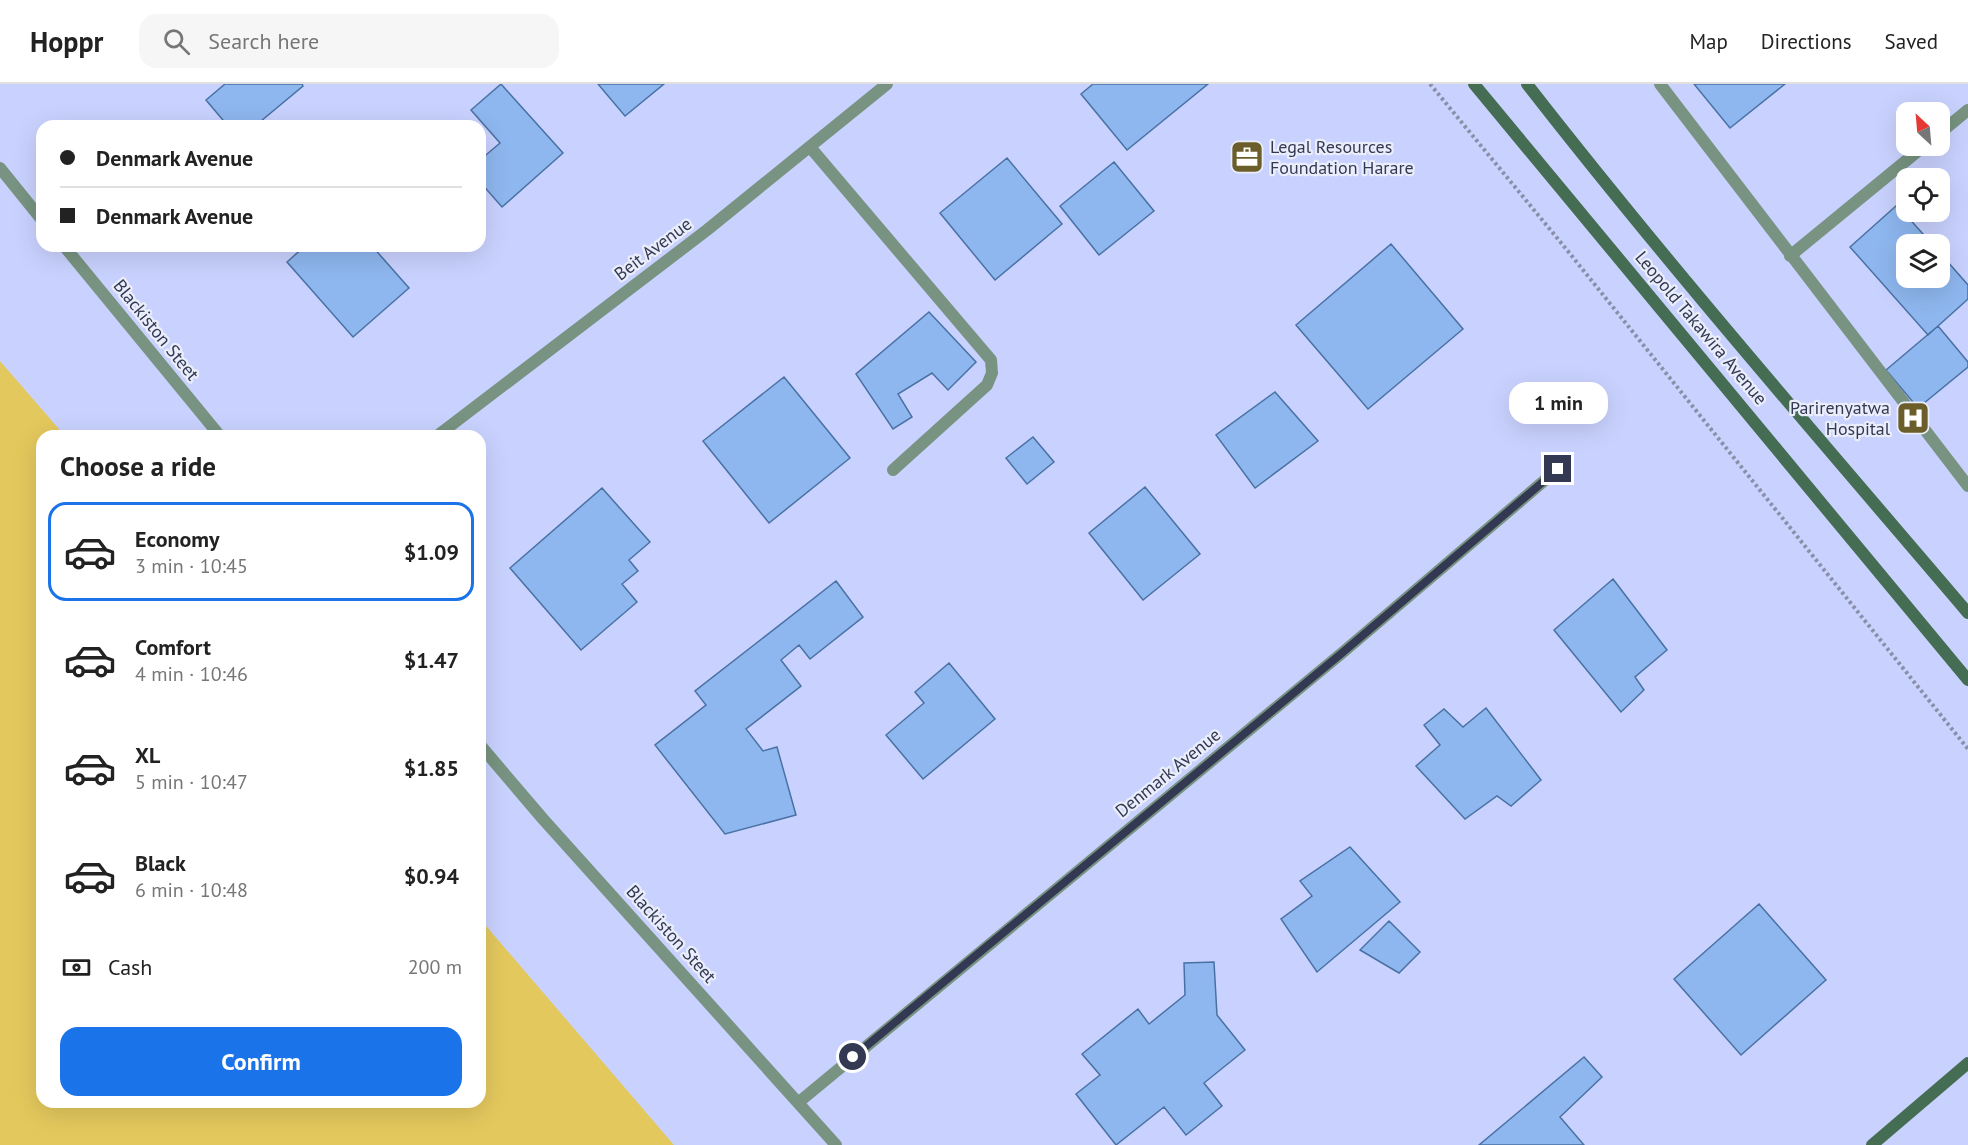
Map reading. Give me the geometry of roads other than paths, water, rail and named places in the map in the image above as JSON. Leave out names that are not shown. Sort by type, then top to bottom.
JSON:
[{"type":"main road","name":"Leopold Takawira Avenue","points":[[1474,84],[1968,680]]},
{"type":"main road","name":"Leopold Takawira Avenue","points":[[1527,84],[1612,192],[1968,613]]},
{"type":"main road","points":[[1872,1145],[1968,1063]]},
{"type":"street","name":"Beit Avenue","points":[[445,430],[707,230],[887,84]]},
{"type":"street","points":[[1660,84],[1968,486]]},
{"type":"street","points":[[1950,125],[1968,110]]},
{"type":"street","points":[[810,147],[991,360],[992,373],[987,385],[893,470]]},
{"type":"street","points":[[1790,256],[1912,156]]},
{"type":"street","points":[[0,168],[36,212]]},
{"type":"street","name":"Blackiston Steet","points":[[69,252],[215,430]]},
{"type":"street","name":"Denmark Avenue","points":[[799,1102],[1342,653],[1558,469]]},
{"type":"street","name":"Blackiston Steet","points":[[486,752],[543,819],[836,1145]]},
{"type":"place","name":"Legal Resources Foundation Harare","points":[[1247,157]]},
{"type":"place","name":"Parirenyatwa Hospital","points":[[1913,418]]}]
